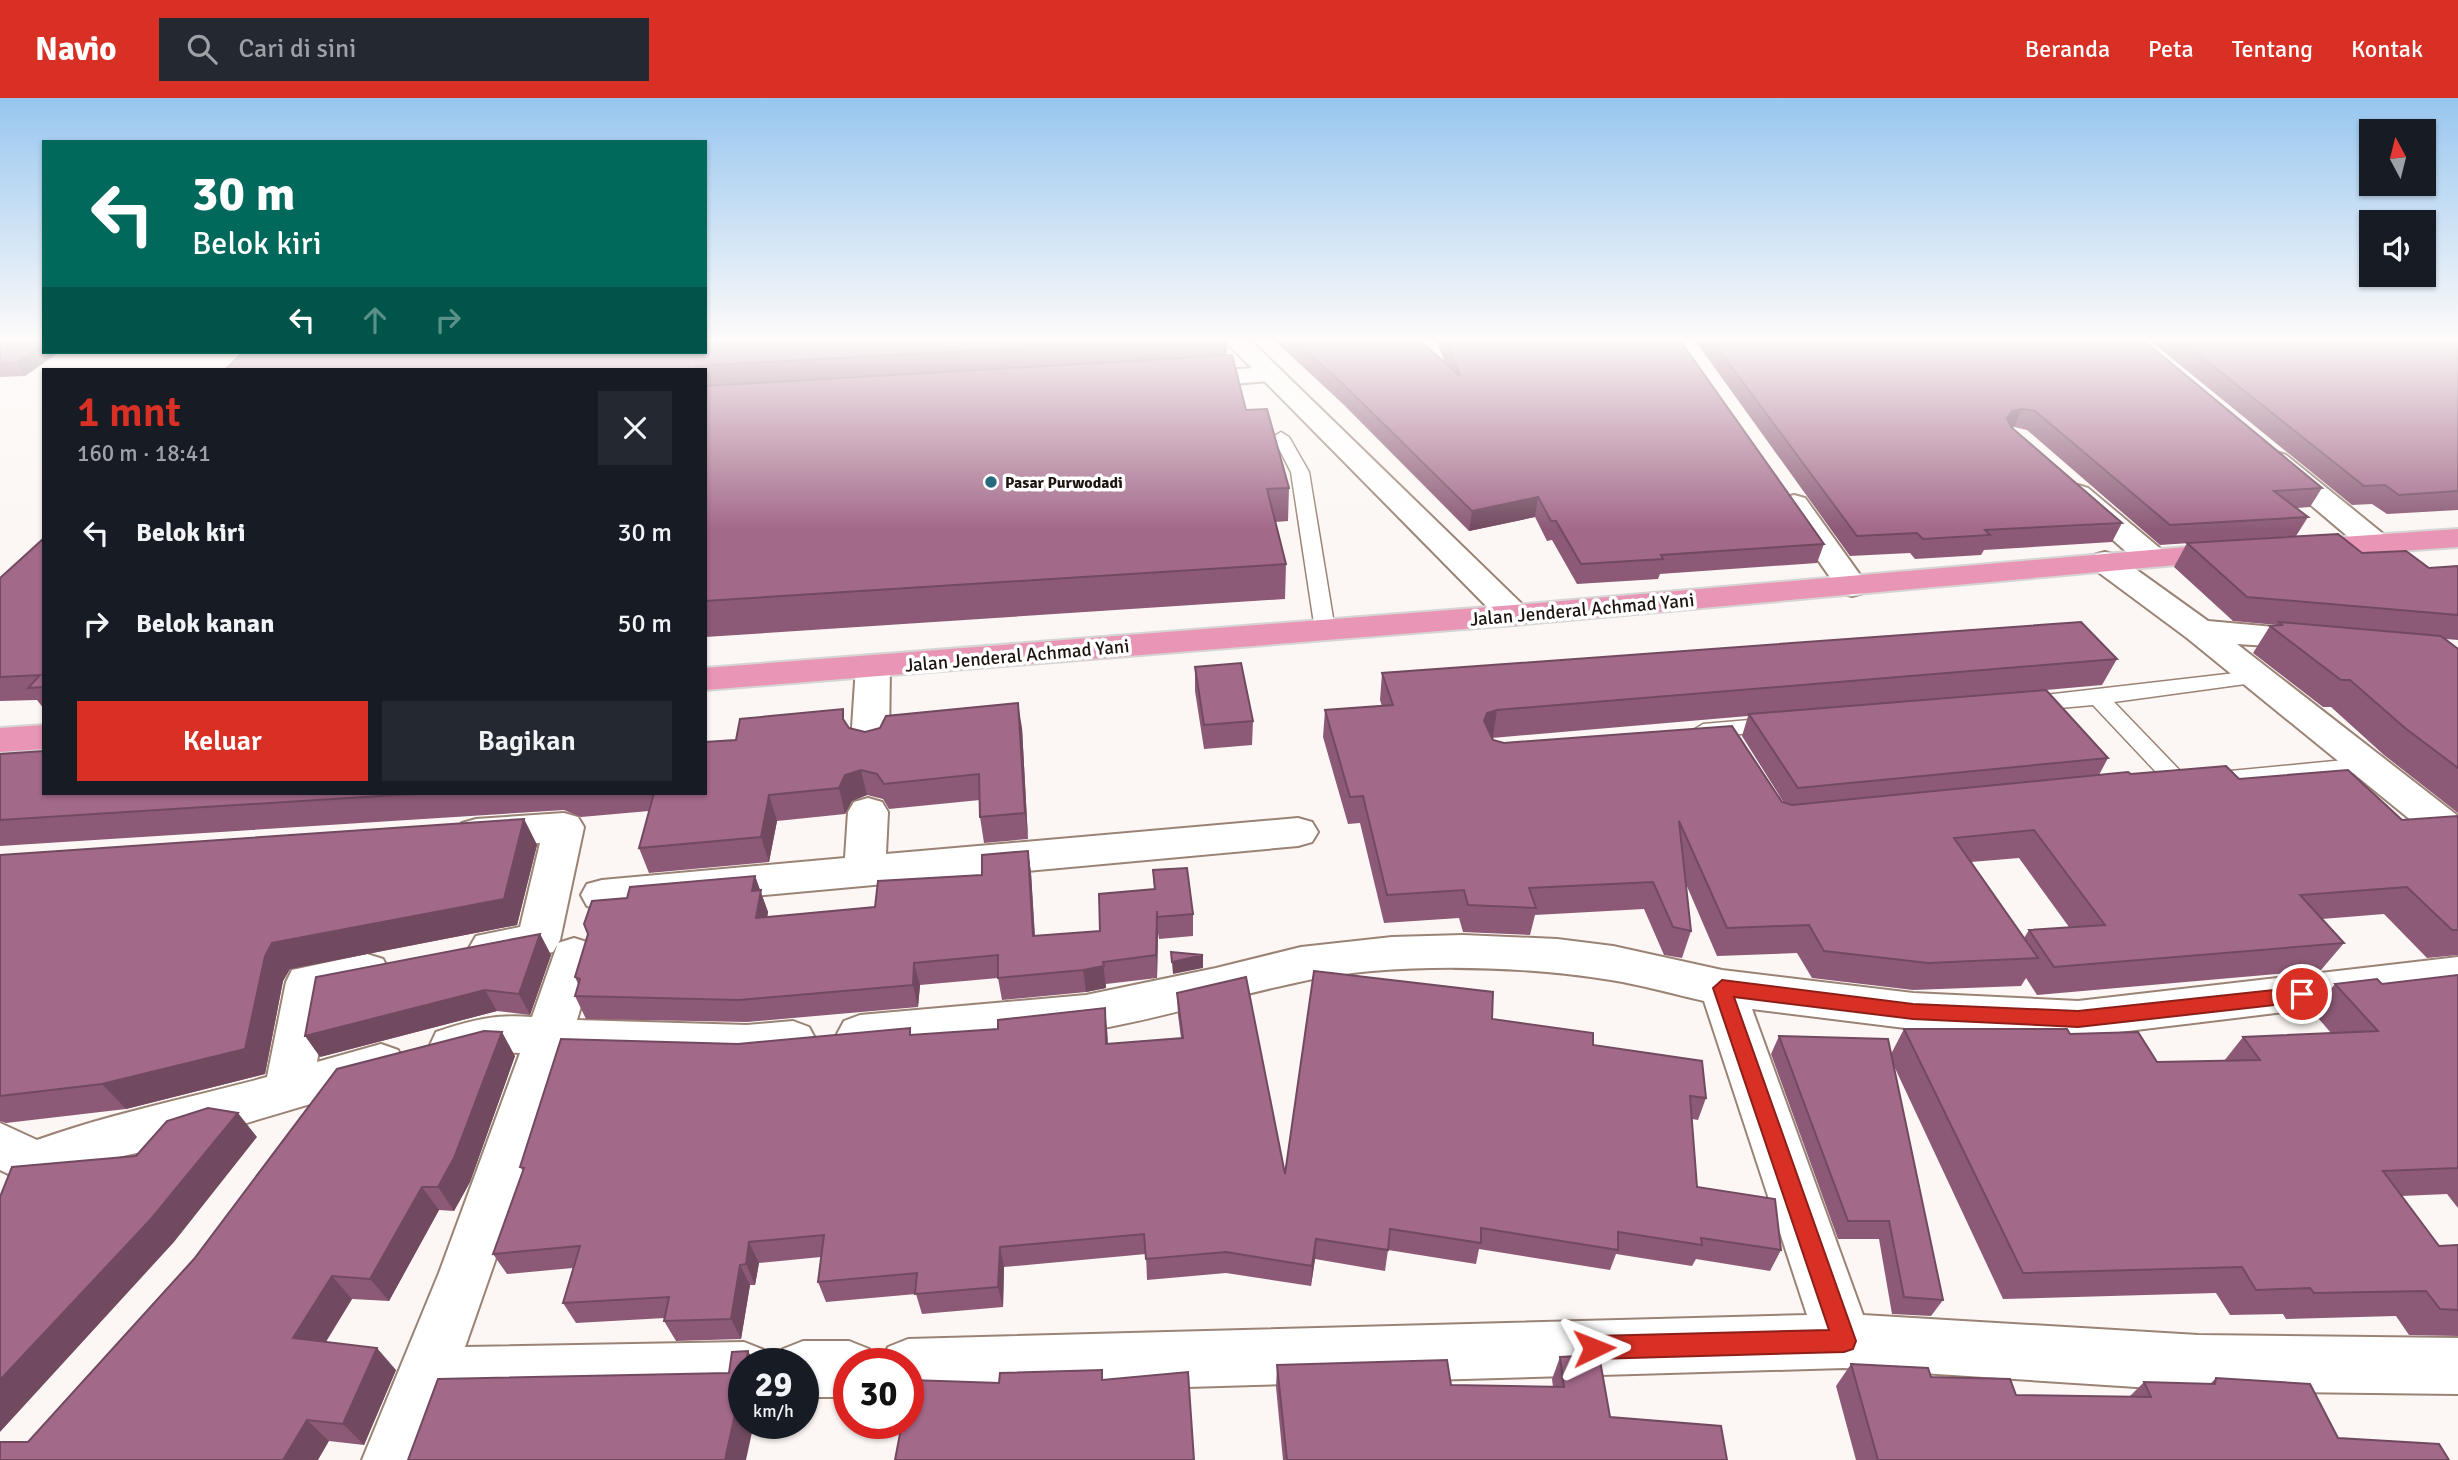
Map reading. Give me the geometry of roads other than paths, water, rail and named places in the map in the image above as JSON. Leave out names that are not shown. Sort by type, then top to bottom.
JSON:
[{"type":"main road","name":"Jalan Jenderal Achmad Yani","points":[[707,679],[1514,615],[2151,557],[2458,538]]},
{"type":"street","points":[[1300,403],[1514,615]]},
{"type":"street","points":[[2258,446],[2376,544]]},
{"type":"street","points":[[2057,475],[2151,557]]},
{"type":"street","points":[[1781,485],[1852,586]]},
{"type":"street","points":[[2105,562],[2199,631],[2253,677],[2458,837]]},
{"type":"street","points":[[2199,631],[2354,642]]},
{"type":"street","points":[[870,743],[873,666]]},
{"type":"street","points":[[865,872],[868,812]]},
{"type":"street","points":[[438,836],[564,827],[538,940],[457,955]]},
{"type":"street","points":[[602,895],[1298,832]]},
{"type":"street","points":[[11,1172],[97,1140],[169,1125],[312,1082],[498,1033],[549,1039],[747,1044],[1086,1013],[1216,986],[1301,964],[1404,953],[1464,952],[1557,956],[1613,963],[1722,988],[1913,1011],[2078,1019],[2458,974]]},
{"type":"street","points":[[392,1460],[426,1376],[549,1039],[573,956]]},
{"type":"street","points":[[287,1141],[312,1082],[308,982],[402,965]]},
{"type":"street","points":[[1722,988],[1844,1341]]},
{"type":"street","points":[[924,1367],[1844,1341],[2198,1363],[2458,1366]]},
{"type":"street","points":[[426,1376],[728,1370]]},
{"type":"lane","points":[[1281,437],[1300,472],[1325,630]]},
{"type":"lane","points":[[2001,706],[2098,698],[2253,677]]},
{"type":"lane","points":[[2098,698],[2180,784]]},
{"type":"lane","points":[[1687,739],[1730,739],[1793,723]]},
{"type":"lane","points":[[2152,787],[2366,765]]},
{"type":"place","name":"Pasar Purwodadi","points":[[991,482]]}]
